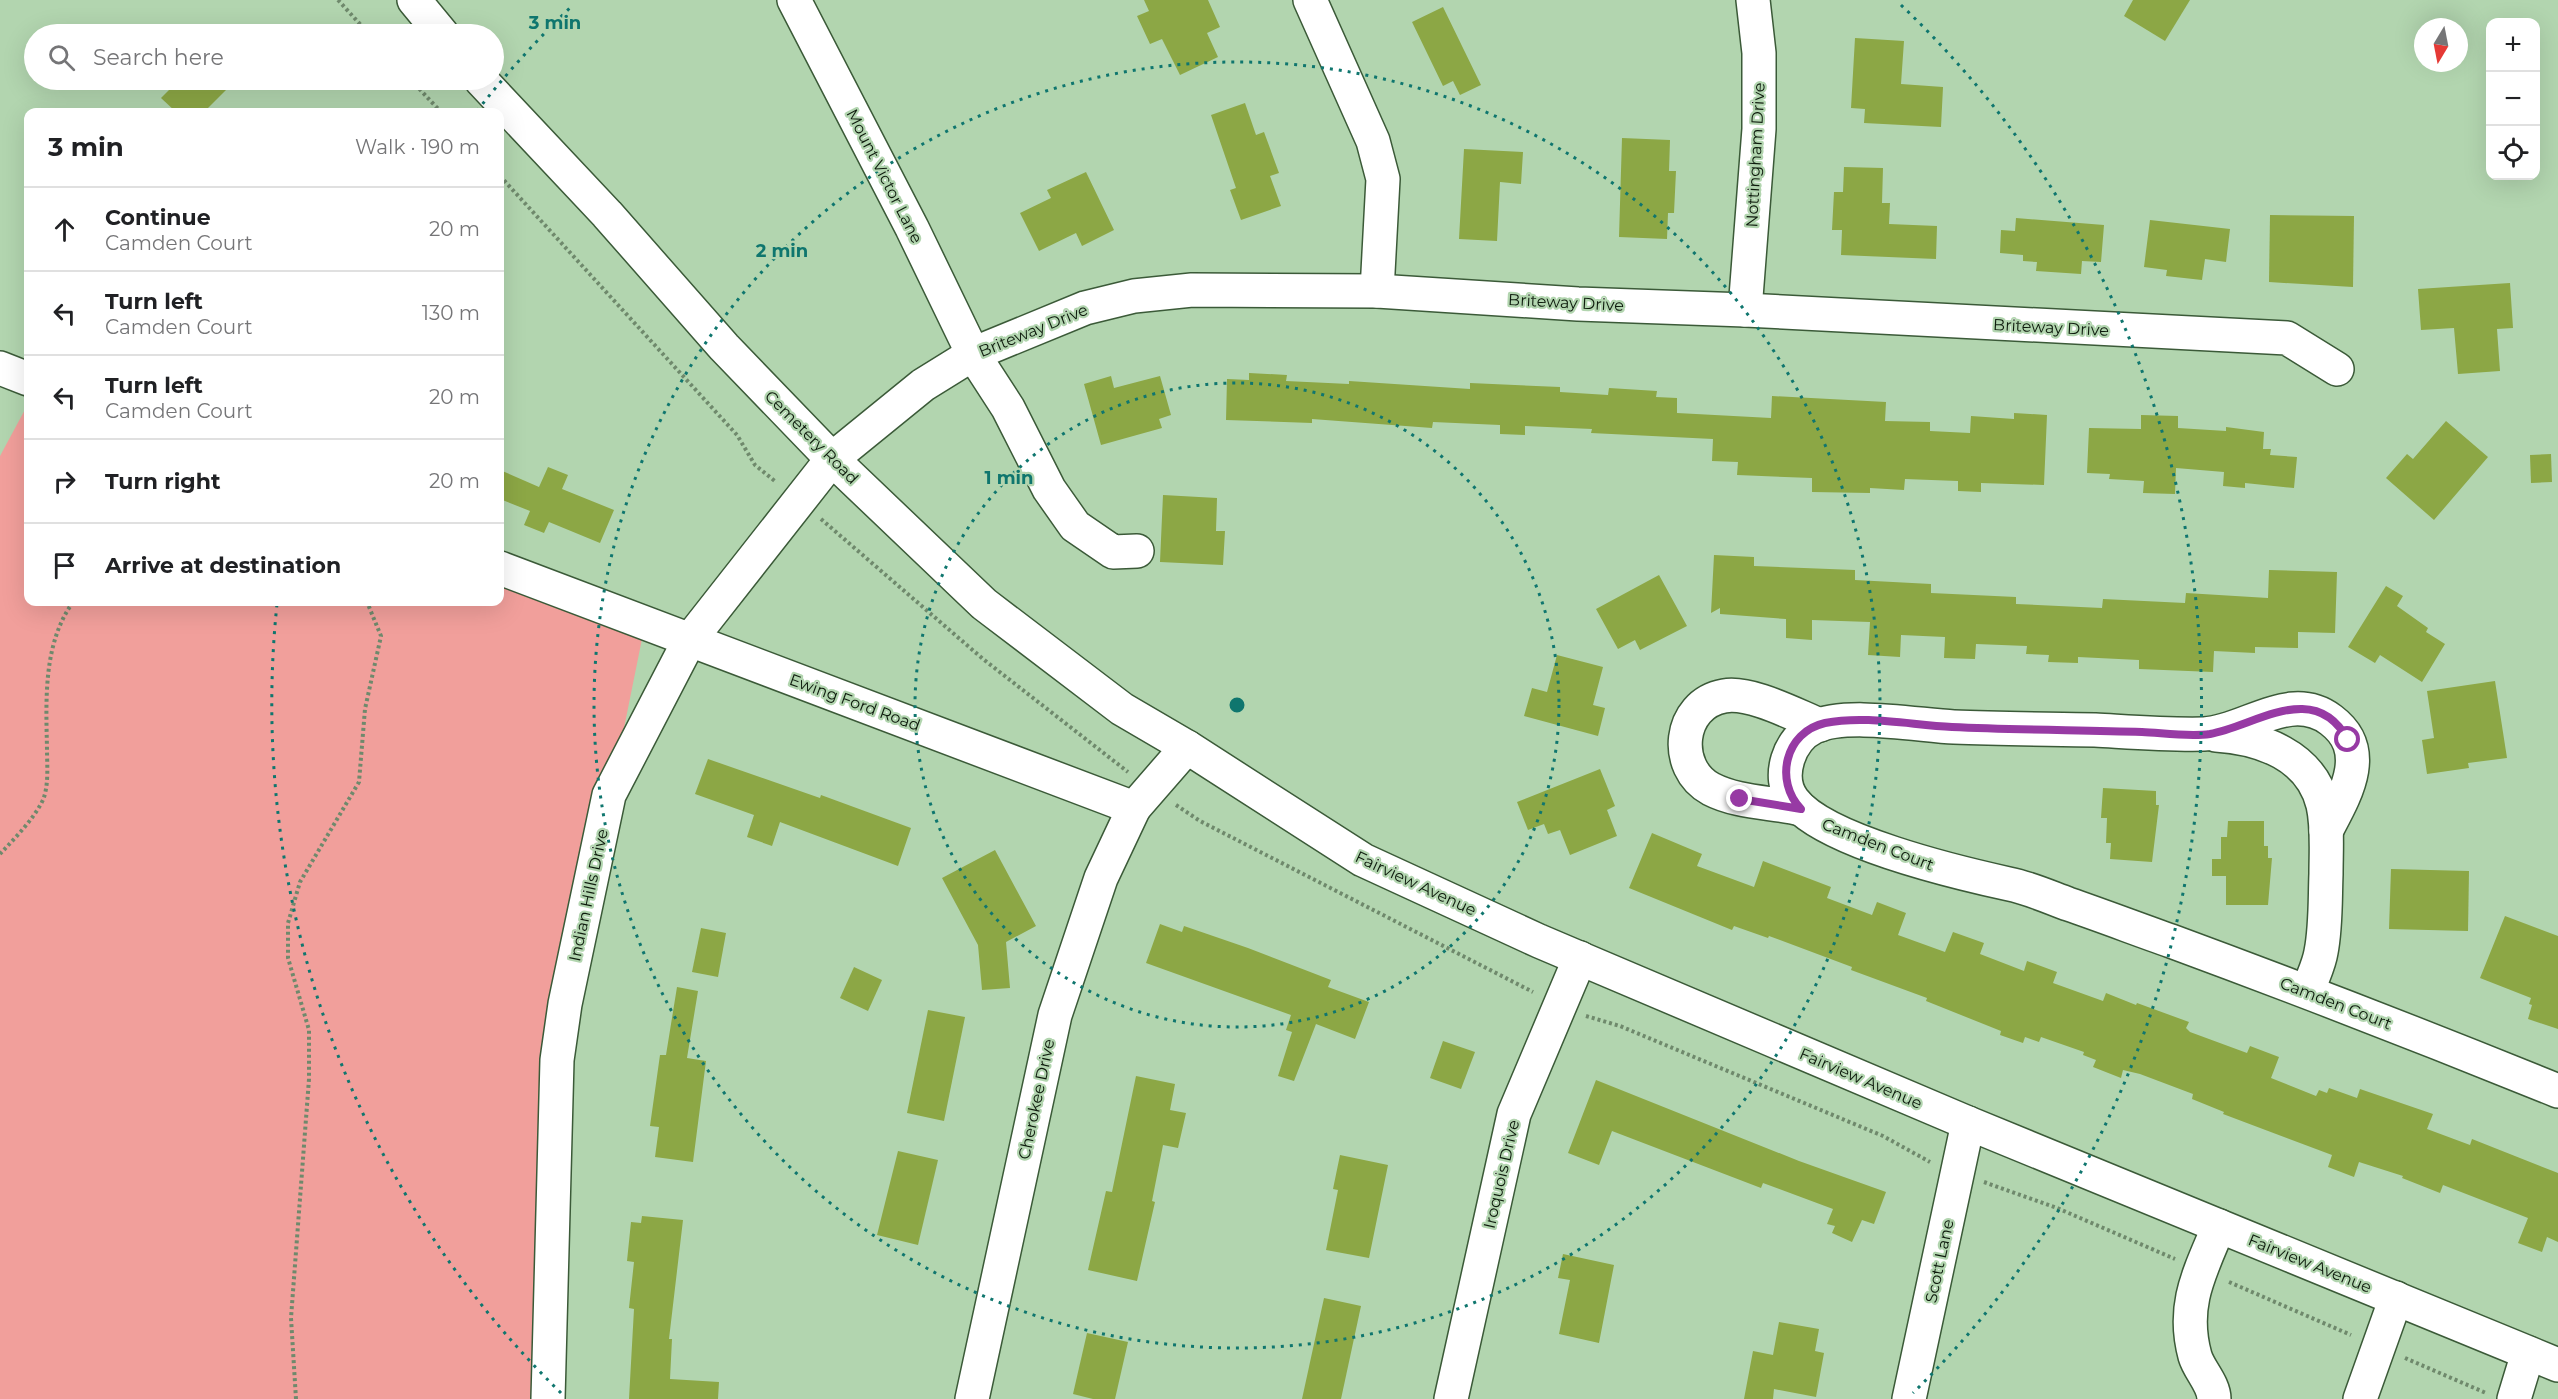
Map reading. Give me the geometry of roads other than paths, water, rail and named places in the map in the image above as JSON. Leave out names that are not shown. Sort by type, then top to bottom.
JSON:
[{"type":"street","points":[[414,0],[434,24]]},
{"type":"street","name":"Mount Victor Lane","points":[[794,0],[912,228],[973,354],[1008,408],[1049,489],[1075,526],[1113,552],[1137,551]]},
{"type":"street","points":[[1310,0],[1373,141],[1383,179],[1377,291]]},
{"type":"street","name":"Nottingham Drive","points":[[1745,310],[1760,129],[1759,53],[1753,0]]},
{"type":"street","name":"Cemetery Road","points":[[490,90],[607,214],[723,347],[832,459],[984,604],[1122,709],[1186,747]]},
{"type":"street","name":"Briteway Drive","points":[[832,459],[923,385],[973,354],[1013,340],[1065,314],[1134,296],[1192,290],[1377,291],[1578,304],[1745,310],[2287,338],[2337,369]]},
{"type":"street","points":[[0,368],[24,377]]},
{"type":"street","name":"Indian Hills Drive","points":[[548,1399],[554,1102],[565,1004],[609,795],[689,641],[832,459]]},
{"type":"street","name":"Ewing Ford Road","points":[[504,570],[1134,808]]},
{"type":"street","points":[[1801,809],[1740,799],[1709,789],[1697,778],[1689,764],[1684,750],[1685,735],[1690,721],[1699,709],[1711,700],[1724,696],[1750,698],[1820,725]]},
{"type":"street","name":"Camden Court","points":[[2326,831],[2350,786],[2354,767],[2348,740],[2331,720],[2314,711],[2285,709],[2208,734],[1954,727],[1845,720],[1820,725],[1800,737],[1788,759],[1785,777],[1789,794],[1801,809],[1820,823],[1936,868],[2019,886],[2308,991],[2558,1090]]},
{"type":"street","points":[[2208,734],[2262,742],[2296,761],[2313,780],[2318,792],[2326,831],[2324,935],[2321,953],[2308,991]]},
{"type":"street","points":[[1134,808],[1186,747]]},
{"type":"street","name":"Fairview Avenue","points":[[1186,747],[1363,860],[1580,958],[1968,1123],[2558,1365]]},
{"type":"street","name":"Cherokee Drive","points":[[972,1399],[1054,1015],[1101,878],[1134,808]]},
{"type":"street","name":"Iroquois Drive","points":[[1451,1399],[1514,1114],[1580,958]]},
{"type":"street","name":"Scott Lane","points":[[1909,1399],[1968,1123]]},
{"type":"street","points":[[2214,1399],[2196,1359],[2190,1331],[2191,1295],[2219,1226]]},
{"type":"street","points":[[2360,1399],[2396,1298]]},
{"type":"street","points":[[2514,1399],[2528,1353]]}]
